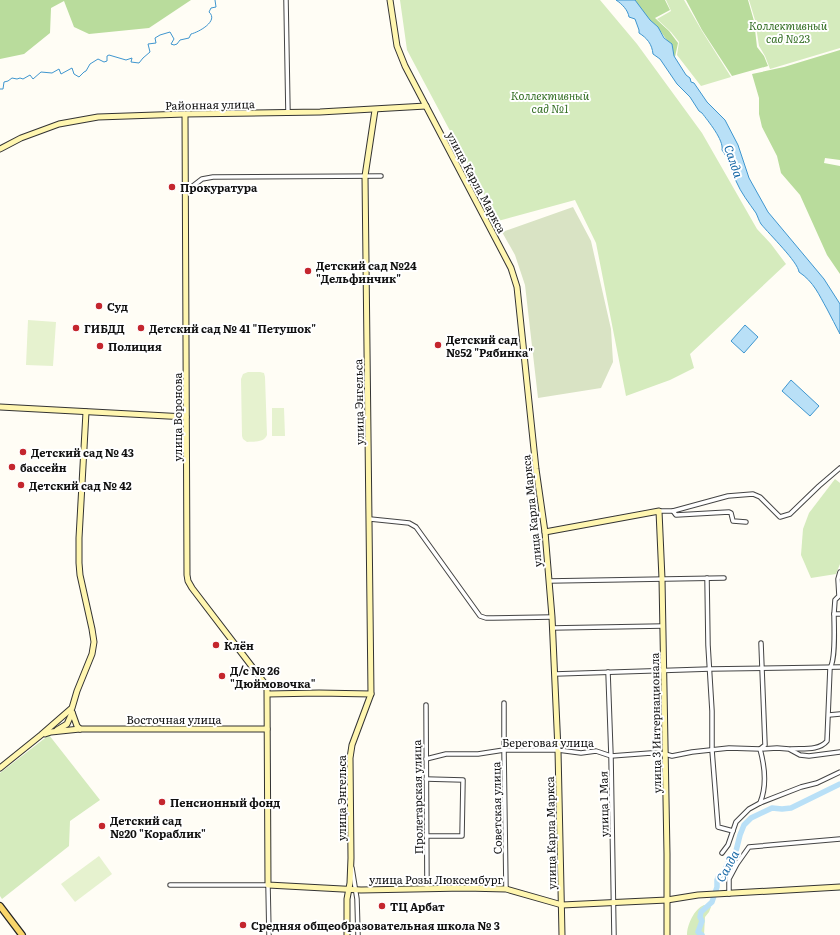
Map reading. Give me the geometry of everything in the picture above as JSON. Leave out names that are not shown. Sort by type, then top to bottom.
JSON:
[{"type":"main road","points":[[0,906],[22,935]]},
{"type":"street","points":[[286,0],[288,113]]},
{"type":"street","name":"улица Карла Маркса","points":[[390,0],[397,46],[405,66],[511,268],[517,287],[536,469],[545,532],[552,617],[558,750],[562,935]]},
{"type":"street","name":"Районная улица","points":[[0,149],[21,138],[59,124],[98,117],[288,113],[375,110],[426,106]]},
{"type":"street","name":"улица Энгельса","points":[[347,935],[348,889],[350,883],[351,858],[350,758],[352,745],[371,694],[365,176],[375,110]]},
{"type":"street","name":"улица Воронова","points":[[185,114],[186,543],[188,581],[266,685],[268,694],[268,885]]},
{"type":"street","points":[[185,190],[189,189],[202,179],[213,177],[381,176]]},
{"type":"street","points":[[0,407],[186,417]]},
{"type":"street","points":[[41,735],[65,726],[69,721],[76,691],[92,654],[94,642],[80,575],[79,563],[86,412]]},
{"type":"street","points":[[545,532],[659,511],[673,511],[728,496],[753,494],[760,498],[780,517],[790,514],[840,468]]},
{"type":"street","name":"улица 3 Интернационала","points":[[659,511],[663,626],[667,935]]},
{"type":"street","points":[[673,511],[676,515],[729,512],[731,513],[733,521],[746,522]]},
{"type":"street","points":[[370,519],[409,523],[416,527],[480,616],[493,618],[552,617]]},
{"type":"street","points":[[840,572],[838,579],[839,596],[835,600],[833,656],[830,668],[829,714],[840,714]]},
{"type":"street","points":[[707,578],[712,750],[718,827],[733,831]]},
{"type":"street","points":[[549,581],[724,578]]},
{"type":"street","points":[[834,614],[840,614]]},
{"type":"street","points":[[552,628],[663,626]]},
{"type":"street","points":[[760,803],[764,794],[764,763],[760,749],[765,745],[761,643]]},
{"type":"street","points":[[555,674],[663,670],[840,667]]},
{"type":"street","name":"улица 1 Мая","points":[[608,672],[614,935]]},
{"type":"street","points":[[268,694],[371,694]]},
{"type":"street","name":"Советская улица","points":[[504,702],[506,888]]},
{"type":"street","name":"Пролетарская улица","points":[[426,705],[427,889]]},
{"type":"street","points":[[0,768],[72,711]]},
{"type":"street","points":[[72,711],[77,728]]},
{"type":"street","name":"Береговая улица","points":[[426,759],[446,754],[478,754],[504,750],[558,750],[581,753],[596,751],[611,756],[627,754],[665,754],[672,756],[729,748],[816,748],[824,745],[827,741],[829,714]]},
{"type":"street","points":[[63,718],[77,728]]},
{"type":"street","points":[[63,718],[65,726]]},
{"type":"street","points":[[65,726],[77,728]]},
{"type":"street","name":"Восточная улица","points":[[52,732],[77,728],[267,729]]},
{"type":"street","name":"Береговая улица","points":[[789,749],[800,755],[809,756],[840,752]]},
{"type":"street","points":[[722,853],[728,844],[736,822],[748,809],[760,803],[817,783],[840,772]]},
{"type":"street","points":[[426,780],[463,780],[462,836],[426,836]]},
{"type":"street","points":[[729,894],[729,879],[737,864],[750,847],[840,839]]},
{"type":"street","name":"улица Энгельса","points":[[351,858],[356,890],[358,935]]},
{"type":"street","points":[[170,885],[268,885],[269,935]]},
{"type":"street","name":"улица Розы Люксембург","points":[[268,885],[356,890],[506,888],[562,905],[667,900],[698,895],[840,887]]},
{"type":"green space","points":[[0,0],[191,0],[149,28],[89,34],[74,27],[64,1],[51,8],[50,33],[24,54],[0,59]]},
{"type":"green space","name":"Коллективный сад №1","points":[[400,0],[600,0],[637,44],[702,133],[757,229],[771,244],[786,264],[690,354],[694,368],[670,380],[626,396],[596,243],[575,200],[498,221],[407,50]]},
{"type":"green space","points":[[634,0],[665,0],[670,10],[655,18],[669,31],[678,43],[675,57],[673,54],[673,46],[641,11]]},
{"type":"green space","points":[[666,0],[684,0],[731,77],[701,86],[677,55],[679,42],[657,19],[671,11]]},
{"type":"green space","points":[[686,0],[748,0],[754,21],[757,47],[764,56],[768,66],[732,76],[702,30]]},
{"type":"green space","name":"Коллективный сад №23","points":[[749,0],[840,0],[840,48],[770,69],[759,46],[755,20]]},
{"type":"green space","points":[[840,50],[840,160],[825,158],[824,163],[840,166],[840,274],[827,255],[800,195],[781,173],[777,156],[762,127],[759,114],[759,98],[752,74],[784,67]]},
{"type":"green space","points":[[573,207],[591,241],[611,329],[613,362],[601,388],[538,398],[525,285],[515,255],[502,232]]},
{"type":"green space","points":[[28,320],[56,322],[53,366],[26,365]]},
{"type":"green space","points":[[248,372],[264,373],[267,435],[264,439],[247,442],[242,436],[241,379],[243,374]]},
{"type":"green space","points":[[272,408],[284,408],[285,436],[272,436]]},
{"type":"green space","points":[[835,479],[840,483],[840,564],[836,574],[811,578],[801,555],[803,529],[809,513]]},
{"type":"green space","points":[[49,735],[100,800],[70,821],[69,846],[2,899],[0,896],[0,773]]},
{"type":"green space","points":[[99,856],[112,874],[75,902],[61,884]]},
{"type":"green space","points":[[704,905],[711,907],[705,917],[704,935],[687,935],[688,927],[694,914]]},
{"type":"water","points":[[616,0],[635,0],[650,20],[658,27],[664,38],[672,44],[674,56],[686,75],[690,78],[691,82],[694,83],[707,102],[725,120],[738,145],[749,178],[768,212],[824,279],[840,304],[840,334],[816,289],[809,280],[799,272],[789,255],[761,224],[734,177],[722,150],[721,141],[715,131],[690,97],[677,84],[660,59],[653,54],[652,47],[649,42],[639,33],[635,19],[629,17],[624,7]]},
{"type":"water","points":[[745,325],[758,337],[744,353],[731,341]]},
{"type":"water","points":[[791,380],[819,406],[810,416],[782,391]]},
{"type":"waterway","points":[[0,89],[3,89],[4,82],[12,78],[23,79],[30,75],[33,79],[41,72],[52,73],[59,69],[61,74],[72,68],[74,74],[79,77],[86,71],[90,64],[98,59],[104,62],[107,61],[107,56],[109,55],[126,60],[132,58],[131,62],[139,63],[150,52],[148,44],[156,43],[155,38],[160,35],[170,32],[174,39],[171,44],[174,45],[180,40],[189,38],[191,34],[207,26],[212,19],[209,12],[211,8],[216,7],[215,0]]},
{"type":"waterway","name":"Салда","points":[[702,935],[698,932],[702,921],[700,917],[701,912],[712,902],[717,887],[718,877],[723,874],[728,863],[735,855],[744,825],[751,818],[772,808],[791,808],[840,784]]},
{"type":"place","name":"Прокуратура","points":[[172,187]]},
{"type":"place","name":"Детский сад №24 \"Дельфинчик\"","points":[[308,271]]},
{"type":"place","name":"Суд","points":[[99,306]]},
{"type":"place","name":"ГИБДД","points":[[76,328]]},
{"type":"place","name":"Детский сад № 41 \"Петушок\"","points":[[141,328]]},
{"type":"place","name":"Детский сад №52 \"Рябинка\"","points":[[438,345]]},
{"type":"place","name":"Полиция","points":[[100,346]]},
{"type":"place","name":"Детский сад № 43","points":[[23,452]]},
{"type":"place","name":"бассейн","points":[[12,467]]},
{"type":"place","name":"Детский сад № 42","points":[[21,485]]},
{"type":"place","name":"Клён","points":[[216,645]]},
{"type":"place","name":"Д/с № 26 \"Дюймовочка\"","points":[[222,676]]},
{"type":"place","name":"Пенсионный фонд","points":[[162,802]]},
{"type":"place","name":"Детский сад №20 \"Кораблик\"","points":[[102,826]]},
{"type":"place","name":"ТЦ Арбат","points":[[382,906]]},
{"type":"place","name":"Средняя общеобразовательная школа № 3","points":[[243,925]]}]
